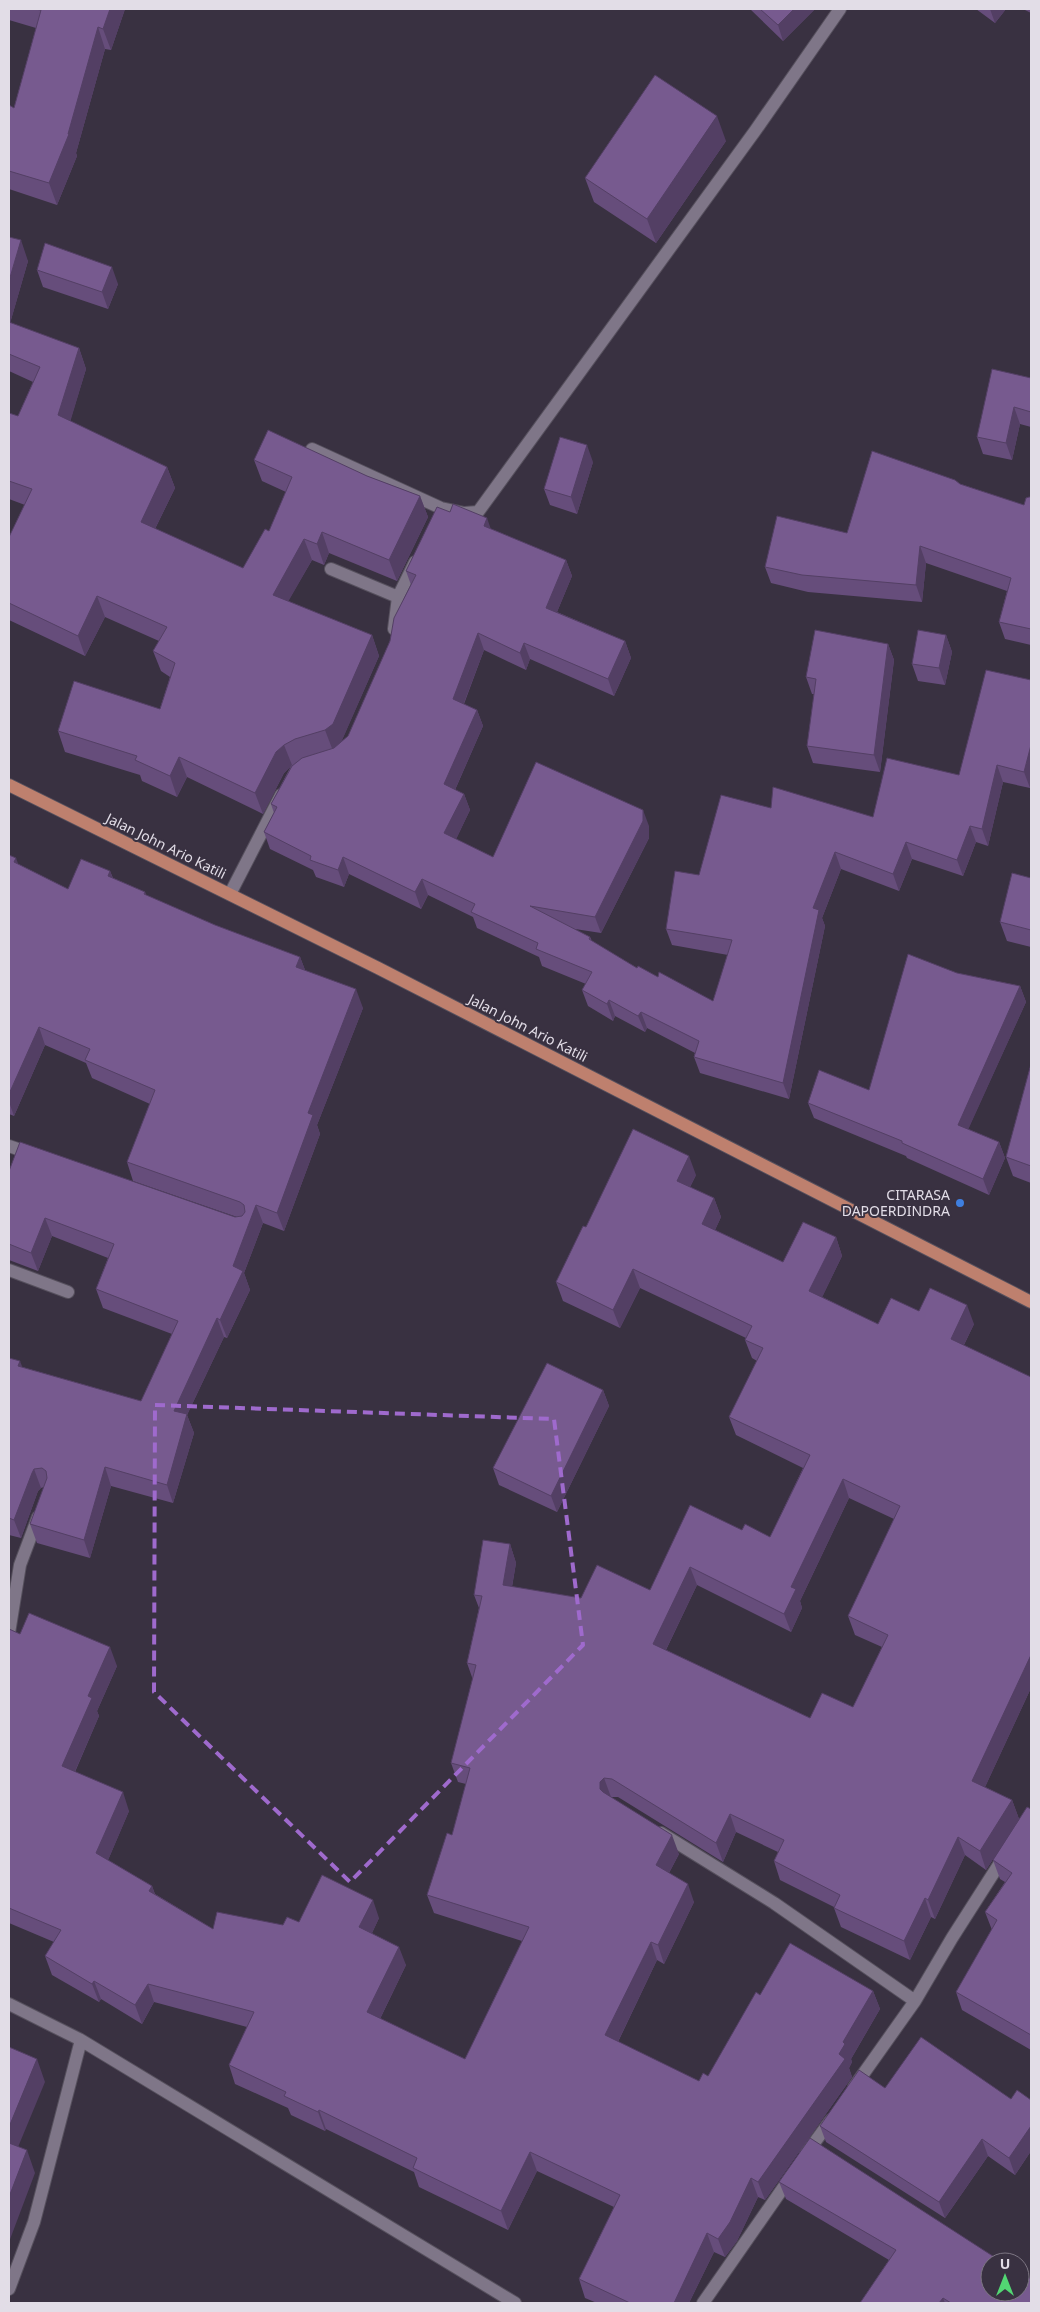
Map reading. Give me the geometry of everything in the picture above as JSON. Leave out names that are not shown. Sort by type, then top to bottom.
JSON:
[{"type":"main road","name":"Jalan John Ario Katili","points":[[9,785],[386,972],[1031,1302]]},
{"type":"street","points":[[312,449],[439,512],[478,512],[749,140],[840,9]]},
{"type":"street","points":[[391,644],[398,597],[419,552]]},
{"type":"street","points":[[331,569],[398,597]]},
{"type":"street","points":[[230,894],[286,786]]},
{"type":"street","points":[[9,1146],[46,1159]]},
{"type":"street","points":[[9,1270],[68,1292]]},
{"type":"street","points":[[9,1633],[20,1565],[43,1503]]},
{"type":"street","points":[[648,1825],[774,1902],[916,2001]]},
{"type":"street","points":[[847,2096],[916,2001],[952,1938],[1010,1848]]},
{"type":"street","points":[[9,2004],[81,2040],[515,2303]]},
{"type":"street","points":[[9,2288],[34,2222],[81,2040]]},
{"type":"street","points":[[702,2303],[818,2147],[836,2112]]},
{"type":"highlighted area","points":[[155,1405],[554,1419],[583,1645],[350,1882],[154,1692]]},
{"type":"building","points":[[35,9],[110,9],[103,29],[98,27],[69,134],[49,183],[9,171],[9,105],[14,108],[41,10]]},
{"type":"building","points":[[760,9],[794,9],[778,25]]},
{"type":"building","points":[[655,75],[717,116],[647,219],[585,178]]},
{"type":"building","points":[[9,237],[21,240],[9,281]]},
{"type":"building","points":[[45,243],[112,267],[102,292],[37,270]]},
{"type":"building","points":[[9,322],[79,348],[58,415],[167,467],[141,522],[243,568],[265,529],[269,531],[292,477],[254,460],[268,430],[367,476],[420,496],[389,560],[322,532],[317,544],[304,539],[273,595],[372,635],[333,724],[325,730],[295,739],[276,752],[255,793],[179,757],[170,776],[135,760],[137,756],[58,731],[74,681],[160,709],[175,663],[153,651],[167,627],[97,596],[78,636],[9,603],[9,537],[32,489],[9,481],[9,413],[18,416],[40,367],[9,354]]},
{"type":"building","points":[[992,369],[1031,378],[1031,412],[1014,407],[1006,443],[977,437]]},
{"type":"building","points":[[560,437],[587,445],[571,497],[544,489]]},
{"type":"building","points":[[872,451],[955,480],[960,484],[1024,505],[1026,498],[1031,497],[1031,629],[999,622],[1011,578],[920,546],[916,585],[802,575],[765,567],[777,516],[847,533]]},
{"type":"building","points":[[453,504],[487,518],[484,526],[566,560],[546,608],[625,641],[608,679],[524,643],[520,653],[478,633],[453,699],[477,710],[444,784],[464,794],[444,833],[493,857],[536,762],[643,810],[643,821],[595,917],[530,906],[590,937],[589,939],[637,968],[638,966],[658,977],[659,972],[713,1001],[732,940],[666,929],[675,871],[699,875],[721,795],[771,808],[773,787],[873,817],[887,758],[959,775],[986,670],[1031,680],[1031,745],[1024,772],[997,765],[982,829],[970,826],[957,860],[906,842],[893,874],[835,852],[813,908],[819,910],[783,1083],[694,1057],[699,1041],[641,1012],[638,1016],[609,1000],[607,1004],[582,990],[592,972],[536,949],[538,943],[471,912],[475,904],[422,879],[415,892],[343,857],[338,870],[310,860],[311,856],[264,832],[277,807],[271,804],[292,766],[302,758],[334,748],[348,736],[390,641],[394,618],[416,575],[406,571],[437,507],[450,512]]},
{"type":"building","points":[[815,630],[888,644],[874,755],[807,746],[816,679],[806,677]]},
{"type":"building","points":[[918,630],[946,635],[939,668],[912,664]]},
{"type":"building","points":[[9,855],[16,858],[14,862],[68,889],[81,859],[110,871],[108,876],[145,892],[144,894],[215,925],[300,957],[296,967],[356,989],[308,1113],[313,1115],[277,1213],[256,1205],[233,1266],[243,1271],[220,1320],[217,1318],[174,1411],[187,1414],[167,1485],[105,1467],[84,1540],[30,1524],[47,1478],[46,1471],[42,1468],[34,1469],[14,1520],[9,1518],[9,1358],[20,1361],[18,1366],[141,1401],[178,1321],[96,1289],[114,1244],[45,1218],[31,1253],[9,1244],[9,1171],[20,1142],[235,1217],[242,1216],[245,1212],[244,1205],[240,1202],[127,1162],[155,1090],[85,1060],[90,1049],[39,1027],[9,1094]]},
{"type":"building","points":[[1012,873],[1031,878],[1031,930],[1000,922]]},
{"type":"building","points":[[908,954],[957,973],[1020,986],[958,1125],[999,1142],[983,1179],[902,1143],[902,1141],[808,1103],[819,1070],[869,1090]]},
{"type":"building","points":[[1031,1064],[1031,1166],[1006,1157]]},
{"type":"building","points":[[633,1129],[689,1156],[677,1181],[714,1198],[702,1224],[783,1262],[803,1222],[836,1237],[809,1291],[878,1324],[891,1298],[919,1311],[930,1288],[967,1305],[951,1339],[1031,1377],[1031,1655],[972,1781],[1012,1800],[980,1851],[958,1837],[928,1900],[925,1898],[904,1941],[834,1908],[840,1895],[774,1861],[784,1840],[730,1814],[716,1843],[612,1779],[604,1778],[600,1782],[600,1789],[603,1792],[672,1835],[656,1865],[688,1884],[658,1945],[651,1942],[605,2035],[699,2081],[703,2073],[708,2076],[756,1992],[760,1995],[790,1943],[873,1991],[843,2042],[845,2044],[839,2054],[845,2059],[758,2182],[751,2178],[730,2222],[718,2239],[707,2233],[674,2303],[630,2303],[579,2279],[620,2195],[530,2152],[501,2211],[413,2168],[417,2158],[319,2110],[318,2112],[284,2096],[286,2092],[229,2065],[254,2012],[148,1984],[135,2005],[94,1981],[92,1984],[45,1956],[61,1930],[9,1908],[9,1629],[20,1634],[29,1613],[110,1647],[88,1696],[92,1698],[62,1766],[123,1792],[96,1853],[152,1886],[149,1891],[213,1929],[217,1912],[283,1925],[287,1917],[299,1922],[322,1875],[373,1900],[359,1927],[399,1947],[367,2012],[465,2059],[529,1927],[427,1895],[447,1833],[452,1835],[470,1768],[451,1763],[476,1665],[467,1663],[482,1596],[474,1595],[483,1540],[510,1544],[503,1585],[581,1598],[597,1565],[650,1590],[690,1505],[742,1530],[745,1524],[770,1537],[810,1455],[729,1417],[763,1348],[745,1340],[752,1326],[633,1269],[613,1310],[556,1282],[583,1226],[586,1227]],"holes":[[[843,1479],[900,1506],[848,1616],[888,1635],[853,1707],[822,1693],[810,1718],[653,1644],[690,1567],[784,1614],[796,1589],[791,1587]]]},
{"type":"building","points":[[547,1363],[603,1390],[551,1496],[493,1468]]},
{"type":"building","points":[[1027,1807],[1031,1809],[1031,2035],[956,1992],[997,1920],[985,1912],[1012,1873],[993,1860]]},
{"type":"building","points":[[921,2037],[1011,2099],[1017,2090],[1031,2100],[1031,2126],[1009,2158],[982,2139],[939,2202],[820,2126],[859,2070],[885,2088]]},
{"type":"building","points":[[9,2047],[37,2059],[9,2127]]},
{"type":"building","points":[[810,2138],[987,2252],[980,2252],[980,2302],[1030,2302],[1030,2278],[1031,2303],[951,2303],[943,2298],[939,2303],[860,2303],[896,2250],[779,2182]]},
{"type":"building","points":[[9,2143],[27,2150],[9,2197]]},
{"type":"place","name":"CITARASA DAPOERDINDRA","points":[[960,1203]]}]
